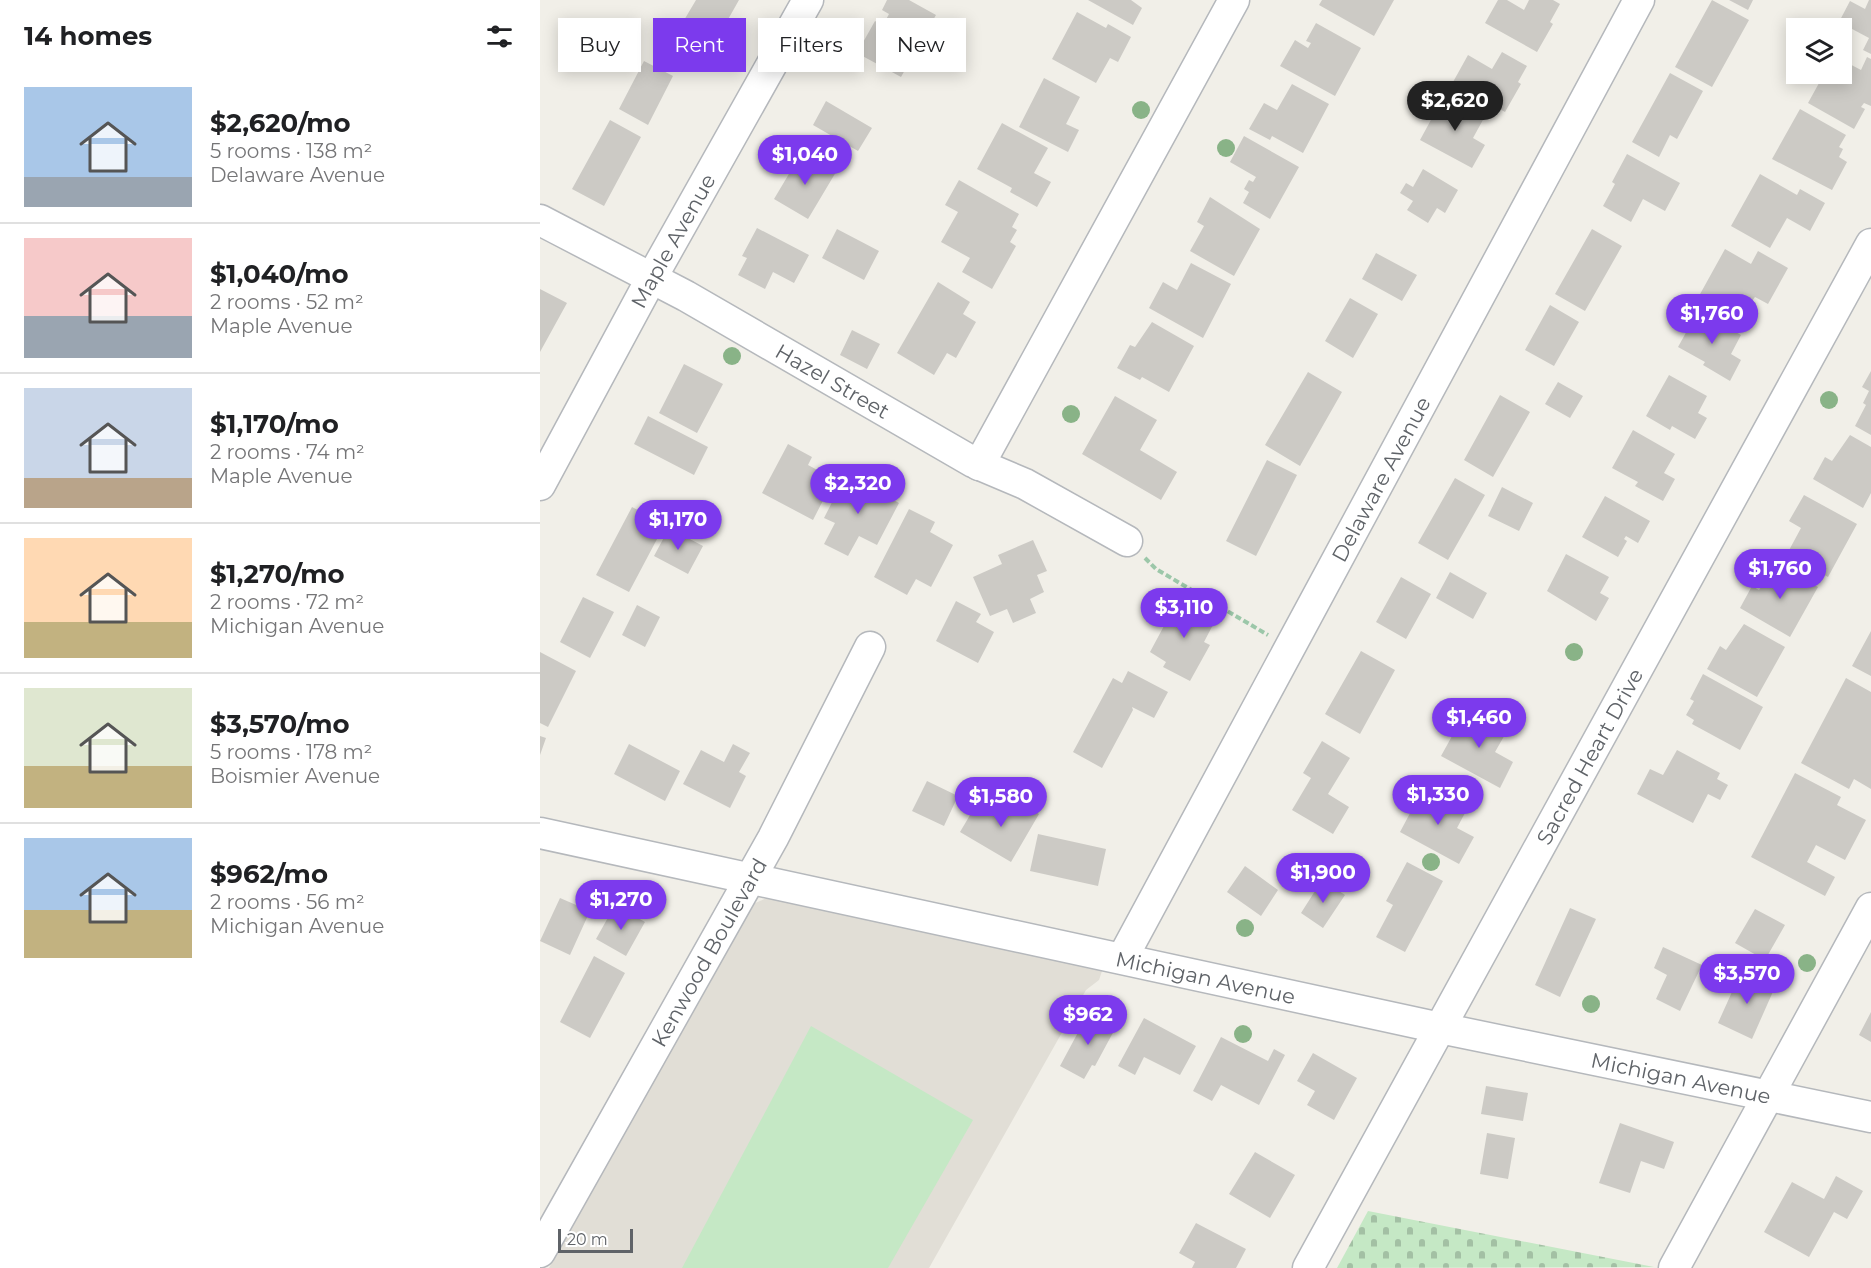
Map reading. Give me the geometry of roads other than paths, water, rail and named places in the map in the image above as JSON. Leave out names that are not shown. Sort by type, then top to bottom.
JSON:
[{"type":"street","name":"Maple Avenue","points":[[540,485],[651,279],[808,0]]},
{"type":"street","points":[[979,465],[1234,0]]},
{"type":"street","name":"Delaware Avenue","points":[[1123,957],[1639,0]]},
{"type":"street","name":"Hazel Street","points":[[540,220],[686,296],[979,465],[1025,484],[1127,541]]},
{"type":"street","name":"Sacred Heart Drive","points":[[1308,1268],[1871,244]]},
{"type":"street","name":"Kenwood Boulevard","points":[[540,1252],[750,878],[870,647]]},
{"type":"street","name":"Michigan Avenue","points":[[540,833],[1123,957],[1440,1028],[1871,1118]]},
{"type":"street","points":[[1674,1268],[1871,908]]}]
